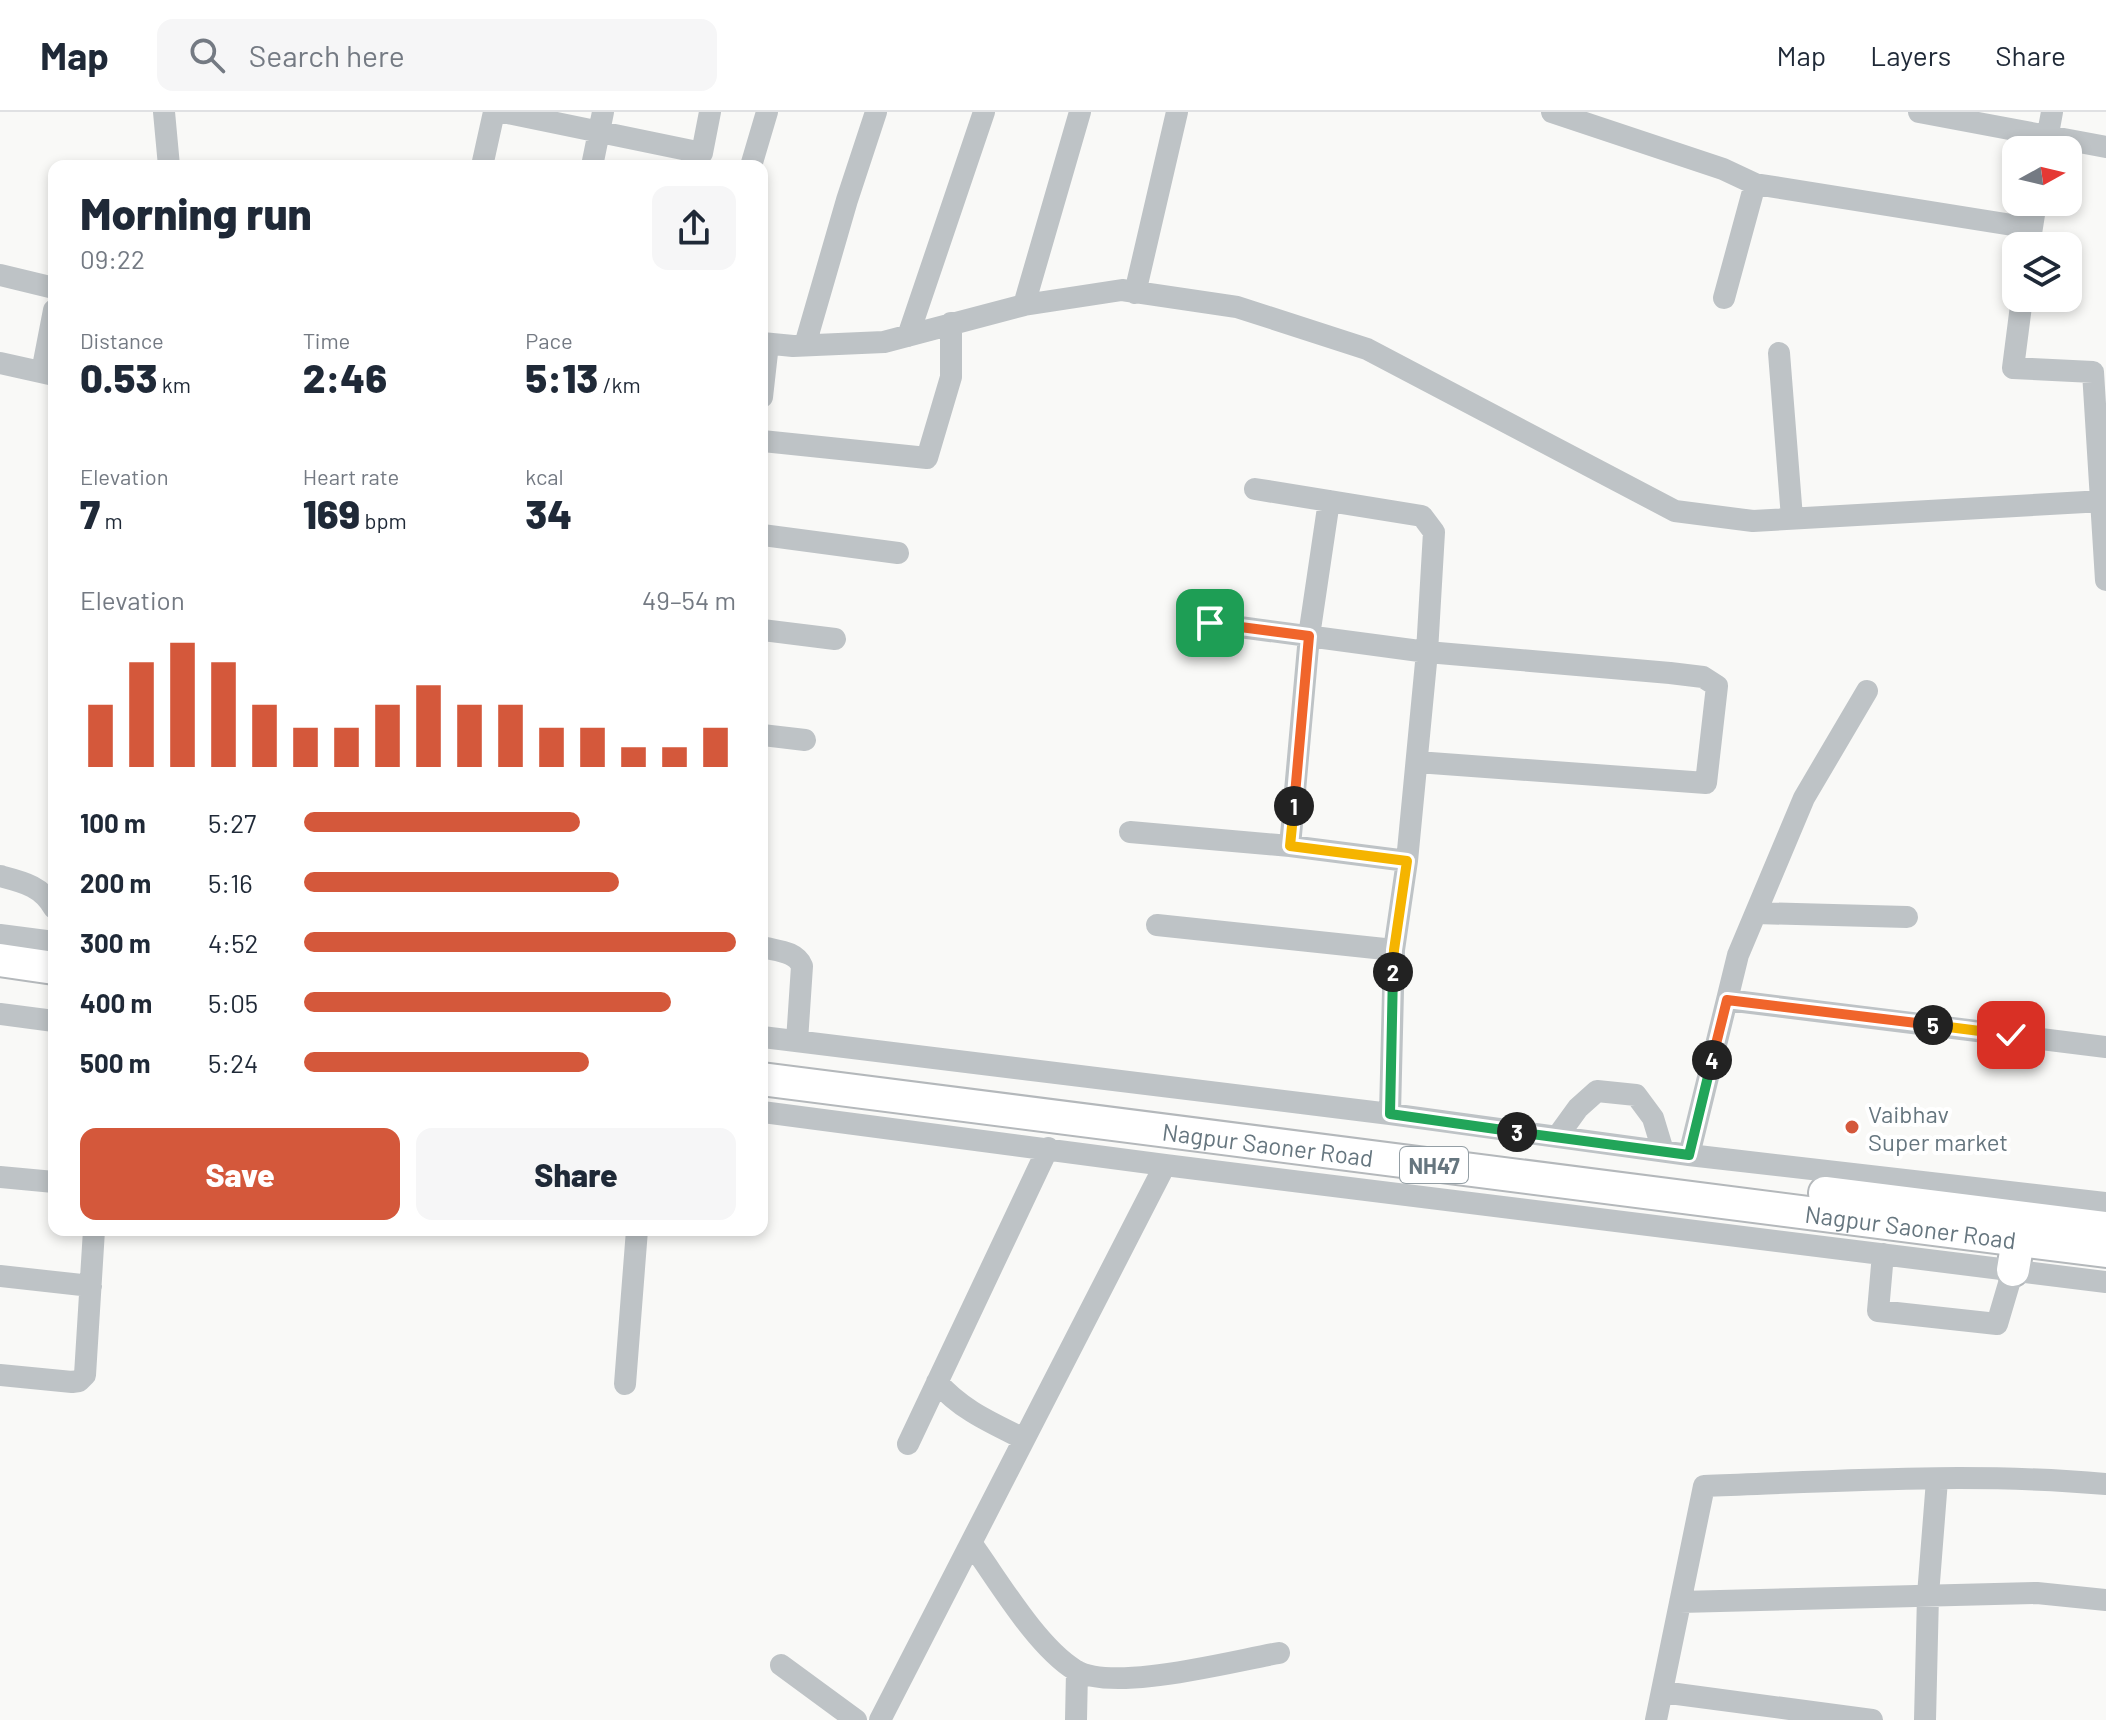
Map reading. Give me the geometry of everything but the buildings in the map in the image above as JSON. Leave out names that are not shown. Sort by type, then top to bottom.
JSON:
[{"type":"highway","points":[[0,960],[48,967]]},
{"type":"highway","points":[[0,980],[48,986]]},
{"type":"highway","name":"Nagpur Saoner Road","points":[[768,1061],[2106,1228]]},
{"type":"highway","name":"Nagpur Saoner Road","points":[[768,1080],[2015,1255],[2106,1251]]},
{"type":"street","points":[[164,112],[168,160]]},
{"type":"street","points":[[483,160],[494,112]]},
{"type":"street","points":[[503,112],[601,122],[702,153],[710,112]]},
{"type":"street","points":[[753,160],[767,112]]},
{"type":"street","points":[[805,345],[876,112]]},
{"type":"street","points":[[908,336],[984,112]]},
{"type":"street","points":[[1024,305],[1080,112]]},
{"type":"street","points":[[1135,293],[1177,112]]},
{"type":"street","points":[[1552,112],[1723,169],[1755,184],[2004,232]]},
{"type":"street","points":[[1919,112],[2018,136]]},
{"type":"street","points":[[2048,136],[2052,112]]},
{"type":"street","points":[[593,160],[601,122]]},
{"type":"street","points":[[2082,145],[2106,147]]},
{"type":"street","points":[[1724,298],[1755,184]]},
{"type":"street","points":[[0,275],[48,287]]},
{"type":"street","points":[[768,343],[884,342],[1024,305],[1122,290],[1237,307],[1367,349],[1675,511],[1753,521],[2103,501]]},
{"type":"street","points":[[2020,312],[2013,368],[2100,372],[2106,580]]},
{"type":"street","points":[[768,442],[927,458],[951,377],[951,323]]},
{"type":"street","points":[[1779,353],[1792,518]]},
{"type":"street","points":[[0,363],[48,374]]},
{"type":"street","points":[[1255,489],[1422,516],[1434,532],[1417,762],[1394,950],[1390,1114]]},
{"type":"street","points":[[1290,846],[1309,636],[1329,501]]},
{"type":"street","points":[[768,536],[898,553]]},
{"type":"street","points":[[1210,623],[1427,652],[1703,677],[1717,686],[1706,783],[1417,762]]},
{"type":"street","points":[[768,631],[835,639]]},
{"type":"street","points":[[1689,1155],[1738,955],[1804,798],[1867,691]]},
{"type":"street","points":[[768,736],[805,740]]},
{"type":"street","points":[[1130,832],[1290,846],[1407,861]]},
{"type":"street","points":[[0,876],[33,885],[48,896]]},
{"type":"street","points":[[1756,913],[1907,917]]},
{"type":"street","points":[[1157,925],[1394,950]]},
{"type":"street","points":[[0,935],[48,941]]},
{"type":"street","points":[[768,948],[792,954],[802,966],[797,1041]]},
{"type":"street","points":[[1727,1000],[2106,1047]]},
{"type":"street","points":[[0,1014],[48,1020]]},
{"type":"street","points":[[768,1038],[1390,1114],[1689,1155],[2106,1203]]},
{"type":"street","points":[[1557,1137],[1578,1108],[1597,1091],[1636,1095],[1653,1118],[1663,1151]]},
{"type":"street","points":[[768,1113],[1883,1254],[2015,1255],[2106,1282]]},
{"type":"street","points":[[908,1444],[1048,1148]]},
{"type":"street","points":[[880,1720],[1165,1165]]},
{"type":"street","points":[[0,1177],[48,1181]]},
{"type":"street","points":[[0,1375],[79,1381],[85,1375],[94,1236]]},
{"type":"street","points":[[625,1384],[637,1236]]},
{"type":"street","points":[[1883,1254],[1878,1311],[1997,1324],[2015,1255]]},
{"type":"street","points":[[0,1276],[91,1286]]},
{"type":"street","points":[[937,1382],[951,1399],[967,1410],[1024,1439]]},
{"type":"street","points":[[1656,1720],[1704,1486],[2055,1479],[2106,1484]]},
{"type":"street","points":[[1925,1720],[1928,1595],[1937,1480]]},
{"type":"street","points":[[971,1543],[1038,1635],[1058,1658],[1077,1671],[1100,1679],[1130,1679],[1279,1653]]},
{"type":"street","points":[[1680,1602],[2037,1593],[2106,1600]]},
{"type":"street","points":[[781,1665],[856,1720]]},
{"type":"street","points":[[1076,1720],[1077,1671]]},
{"type":"street","points":[[1662,1692],[1872,1720]]},
{"type":"place","name":"Vaibhav Super market","points":[[1852,1127]]},
{"type":"route","points":[[1210,623],[1309,636],[1290,846],[1407,861],[1394,950],[1390,1114],[1689,1155],[1727,1000],[2011,1035]]}]
